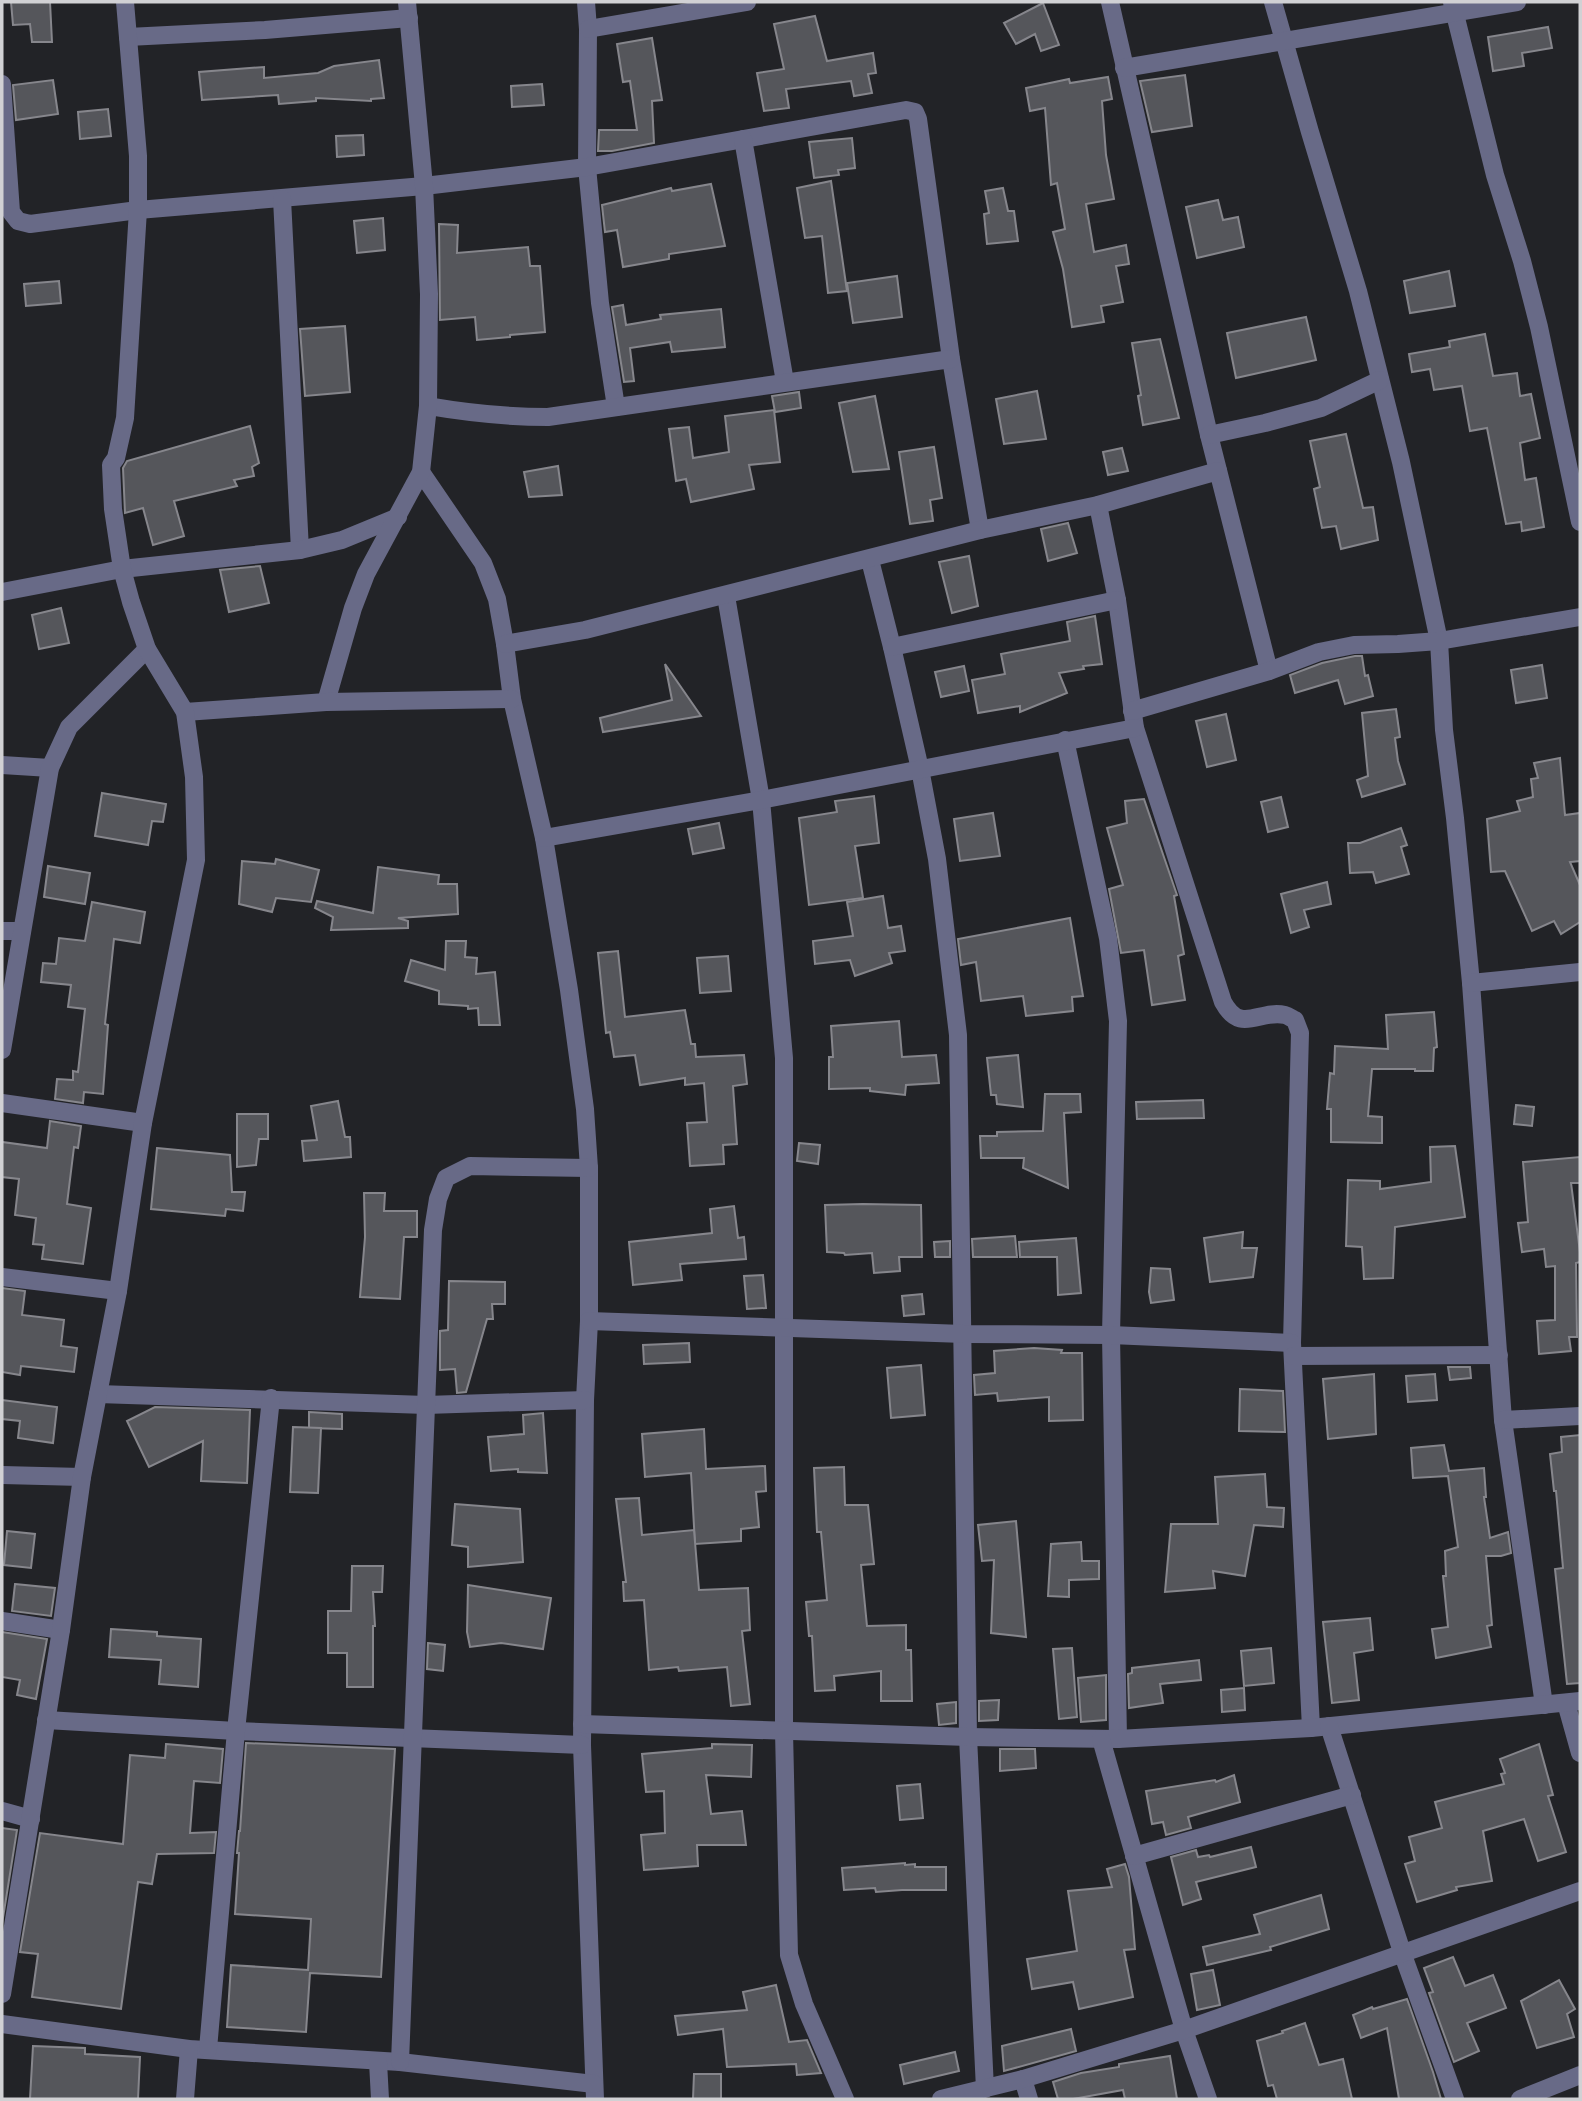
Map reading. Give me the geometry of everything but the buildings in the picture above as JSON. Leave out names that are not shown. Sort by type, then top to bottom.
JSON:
[{"type":"street","points":[[2,1994],[61,1630],[82,1477],[118,1291],[143,1123],[196,860],[194,777],[185,712],[147,649],[122,569],[113,509],[111,465],[116,458],[125,418],[138,210],[138,156],[125,2]]},
{"type":"street","points":[[586,2],[587,167],[600,303],[616,407]]},
{"type":"street","points":[[588,29],[747,2]]},
{"type":"street","points":[[1110,2],[1209,435],[1269,671]]},
{"type":"street","points":[[1273,2],[1359,291],[1401,462],[1439,641],[1444,730],[1471,983],[1503,1420],[1544,1705]]},
{"type":"street","points":[[1124,68],[1283,41],[1453,7],[1517,2]]},
{"type":"street","points":[[1453,7],[1495,174],[1539,327],[1580,522]]},
{"type":"street","points":[[128,37],[265,30],[408,10],[424,186],[429,294],[428,406],[421,472],[366,574],[353,608],[326,702]]},
{"type":"street","points":[[2,84],[11,212],[18,221],[30,224],[138,210],[424,186],[587,167],[906,110],[915,112],[951,359],[980,530]]},
{"type":"street","points":[[743,139],[785,382]]},
{"type":"street","points":[[282,199],[300,550]]},
{"type":"street","points":[[428,406],[476,414],[548,417],[951,359]]},
{"type":"street","points":[[1209,435],[1321,408],[1380,380]]},
{"type":"street","points":[[505,644],[585,630],[726,596],[980,530],[1098,505],[1219,471]]},
{"type":"street","points":[[2,2024],[199,2049],[400,2062],[594,2092],[582,1745],[585,1400],[589,1321],[589,1168],[585,1109],[544,838],[512,699],[497,600],[483,563],[421,472]]},
{"type":"street","points":[[1098,505],[1117,600],[1133,720],[1223,1002],[1230,1014],[1242,1019],[1284,1015],[1295,1020],[1300,1033],[1293,1350],[1320,1727],[1352,1795],[1403,1955],[1455,2099]]},
{"type":"street","points":[[2,592],[122,569],[300,550],[342,540],[398,517]]},
{"type":"street","points":[[870,559],[920,769],[939,872],[958,1035],[968,1737],[985,2089]]},
{"type":"street","points":[[726,596],[761,800],[783,1058],[784,1731],[789,1955],[804,2004],[845,2099]]},
{"type":"street","points":[[892,647],[1117,600]]},
{"type":"street","points":[[544,838],[761,800],[1065,740],[1133,720],[1319,652],[1354,645],[1439,641],[1580,617]]},
{"type":"street","points":[[2,1049],[50,768],[69,727],[147,649]]},
{"type":"street","points":[[185,712],[326,702],[512,699]]},
{"type":"street","points":[[1065,740],[1108,938],[1118,1021],[1111,1335],[1110,1739],[1134,1856],[1184,2030],[1208,2099]]},
{"type":"street","points":[[2,765],[50,768]]},
{"type":"street","points":[[2,931],[22,931]]},
{"type":"street","points":[[1471,983],[1580,972]]},
{"type":"street","points":[[2,1103],[143,1123]]},
{"type":"street","points":[[400,2062],[433,1230],[438,1199],[446,1178],[470,1166],[589,1168]]},
{"type":"street","points":[[2,1277],[118,1291]]},
{"type":"street","points":[[589,1321],[964,1334],[1111,1335],[1293,1350],[1499,1355]]},
{"type":"street","points":[[98,1394],[426,1405],[585,1400]]},
{"type":"street","points":[[185,2099],[199,2049],[271,1398]]},
{"type":"street","points":[[1503,1420],[1580,1416]]},
{"type":"street","points":[[2,1475],[82,1477]]},
{"type":"street","points":[[2,1621],[61,1630]]},
{"type":"street","points":[[582,1724],[1110,1739],[1320,1727],[1573,1702],[1580,1753]]},
{"type":"street","points":[[46,1720],[236,1731],[582,1745]]},
{"type":"street","points":[[1134,1856],[1352,1795]]},
{"type":"street","points":[[2,1811],[31,1819]]},
{"type":"street","points":[[941,2099],[1023,2079],[1184,2030],[1580,1891]]},
{"type":"street","points":[[378,2062],[380,2099]]},
{"type":"street","points":[[1520,2099],[1580,2074]]},
{"type":"street","points":[[1023,2079],[1029,2099]]}]
